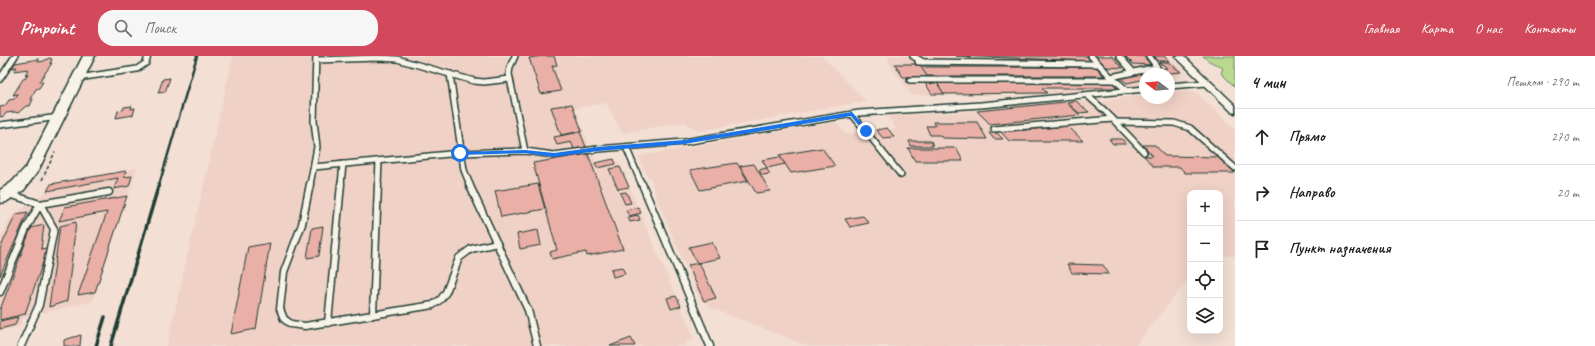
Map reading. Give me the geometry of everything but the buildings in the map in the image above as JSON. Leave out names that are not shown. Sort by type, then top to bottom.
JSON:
[{"type":"main road","points":[[3,196],[18,186],[33,168],[89,56]]},
{"type":"street","points":[[1178,56],[1235,110]]},
{"type":"lane","points":[[0,79],[15,56]]},
{"type":"lane","points":[[78,78],[137,69],[146,63],[148,56]]},
{"type":"lane","points":[[515,56],[510,67],[510,79],[525,151]]},
{"type":"lane","points":[[913,56],[924,62]]},
{"type":"lane","points":[[1091,56],[1128,91]]},
{"type":"lane","points":[[1119,56],[1134,72]]},
{"type":"lane","points":[[910,80],[1113,78],[1157,67],[1149,56]]},
{"type":"lane","points":[[497,243],[463,253],[453,269],[449,289],[443,299],[433,305],[304,326],[291,324],[284,319],[280,310],[284,272],[302,224],[317,147],[314,121],[316,58],[397,59],[474,81],[484,82],[510,79]]},
{"type":"lane","points":[[918,62],[1098,64]]},
{"type":"lane","points":[[450,74],[460,153],[468,181],[528,310],[537,346]]},
{"type":"lane","points":[[1175,86],[1207,83]]},
{"type":"lane","points":[[314,167],[460,153],[525,151],[554,155],[684,142],[852,114],[1088,96],[1139,90]]},
{"type":"lane","points":[[1088,96],[1115,121],[1144,152]]},
{"type":"lane","points":[[852,114],[901,175]]},
{"type":"lane","points":[[0,126],[59,117]]},
{"type":"lane","points":[[994,129],[1115,121],[1174,123],[1190,128],[1198,133],[1235,168]]},
{"type":"lane","points":[[626,147],[694,305],[710,346]]},
{"type":"lane","points":[[373,315],[379,161]]},
{"type":"lane","points":[[328,323],[343,164]]},
{"type":"lane","points":[[3,196],[40,204],[110,192]]},
{"type":"lane","points":[[0,292],[26,229],[40,204]]},
{"type":"lane","points":[[21,346],[39,305],[54,229],[40,204]]},
{"type":"shaded area","points":[[233,56],[822,56],[866,101],[699,131],[685,122],[622,133],[606,103],[575,108],[597,168],[616,164],[615,161],[618,161],[620,167],[610,169],[618,189],[629,187],[694,338],[684,344],[685,346],[167,346]]},
{"type":"shaded area","points":[[888,56],[1167,56],[1183,71],[1175,78],[1175,68],[1139,68],[1139,85],[1132,87],[1048,94],[911,95],[888,61]]},
{"type":"shaded area","points":[[1185,91],[1197,93],[1235,129],[1235,256],[1223,256],[1223,190],[1187,190],[1187,281],[1135,346],[808,346],[711,308],[704,301],[701,302],[658,202],[650,177],[647,177],[639,156],[835,122],[846,134],[887,128],[889,130],[896,129],[888,116],[977,111],[1089,100],[1099,105],[1103,104],[1106,100],[1139,96],[1139,104],[1175,104],[1175,92]]},
{"type":"shaded area","points":[[137,168],[93,301],[23,318],[19,327],[0,331],[0,240],[11,217],[47,191],[51,184]]},
{"type":"green space","points":[[1203,56],[1235,56],[1235,87],[1221,73],[1223,68],[1209,61]]},
{"type":"railway","points":[[159,185],[197,56]]},
{"type":"railway","points":[[111,346],[159,184]]},
{"type":"railway","points":[[96,346],[105,317]]},
{"type":"route","points":[[460,153],[525,151],[554,155],[598,149],[684,142],[852,114],[866,131]]}]
